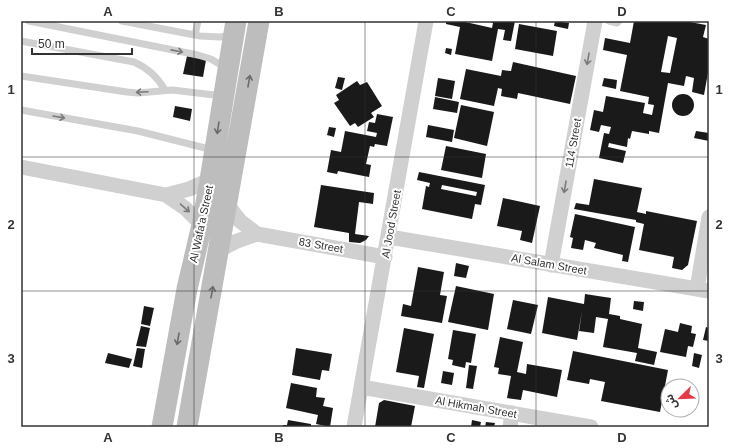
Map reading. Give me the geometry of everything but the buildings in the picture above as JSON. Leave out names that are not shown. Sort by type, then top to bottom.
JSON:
[{"type":"street","name":"Al Wafa'a Street","points":[[187,427],[259,21]]},
{"type":"street","name":"Al Jood Street","points":[[354,427],[389,237],[426,21]]},
{"type":"street","name":"114 Street","points":[[551,265],[595,21]]},
{"type":"street","name":"Al Wafa'a Street","points":[[162,427],[187,289],[202,225],[235,28]]},
{"type":"street","points":[[21,167],[166,195],[185,208],[202,225]]},
{"type":"street","points":[[166,195],[189,189],[210,180]]},
{"type":"street","name":"83 Street","points":[[227,204],[240,221],[257,234],[385,257]]},
{"type":"street","points":[[703,290],[709,217]]},
{"type":"street","points":[[219,250],[257,234]]},
{"type":"street","name":"Al Salam Street","points":[[389,237],[703,290]]},
{"type":"street","points":[[187,289],[189,311],[191,315],[196,318],[207,318]]},
{"type":"street","points":[[173,367],[180,367],[188,371],[192,383],[192,400]]},
{"type":"street","name":"Al Hikmah Street","points":[[361,386],[511,420],[591,427]]},
{"type":"lane","points":[[29,21],[198,55],[211,59],[227,69]]},
{"type":"lane","points":[[122,21],[195,35],[220,37],[235,28]]},
{"type":"lane","points":[[195,35],[198,21]]},
{"type":"lane","points":[[609,21],[617,23],[619,21]]},
{"type":"lane","points":[[21,41],[134,62],[142,65],[154,75],[165,90]]},
{"type":"lane","points":[[21,76],[127,92],[138,93],[165,90],[223,96]]},
{"type":"lane","points":[[21,110],[138,131],[215,150]]}]
